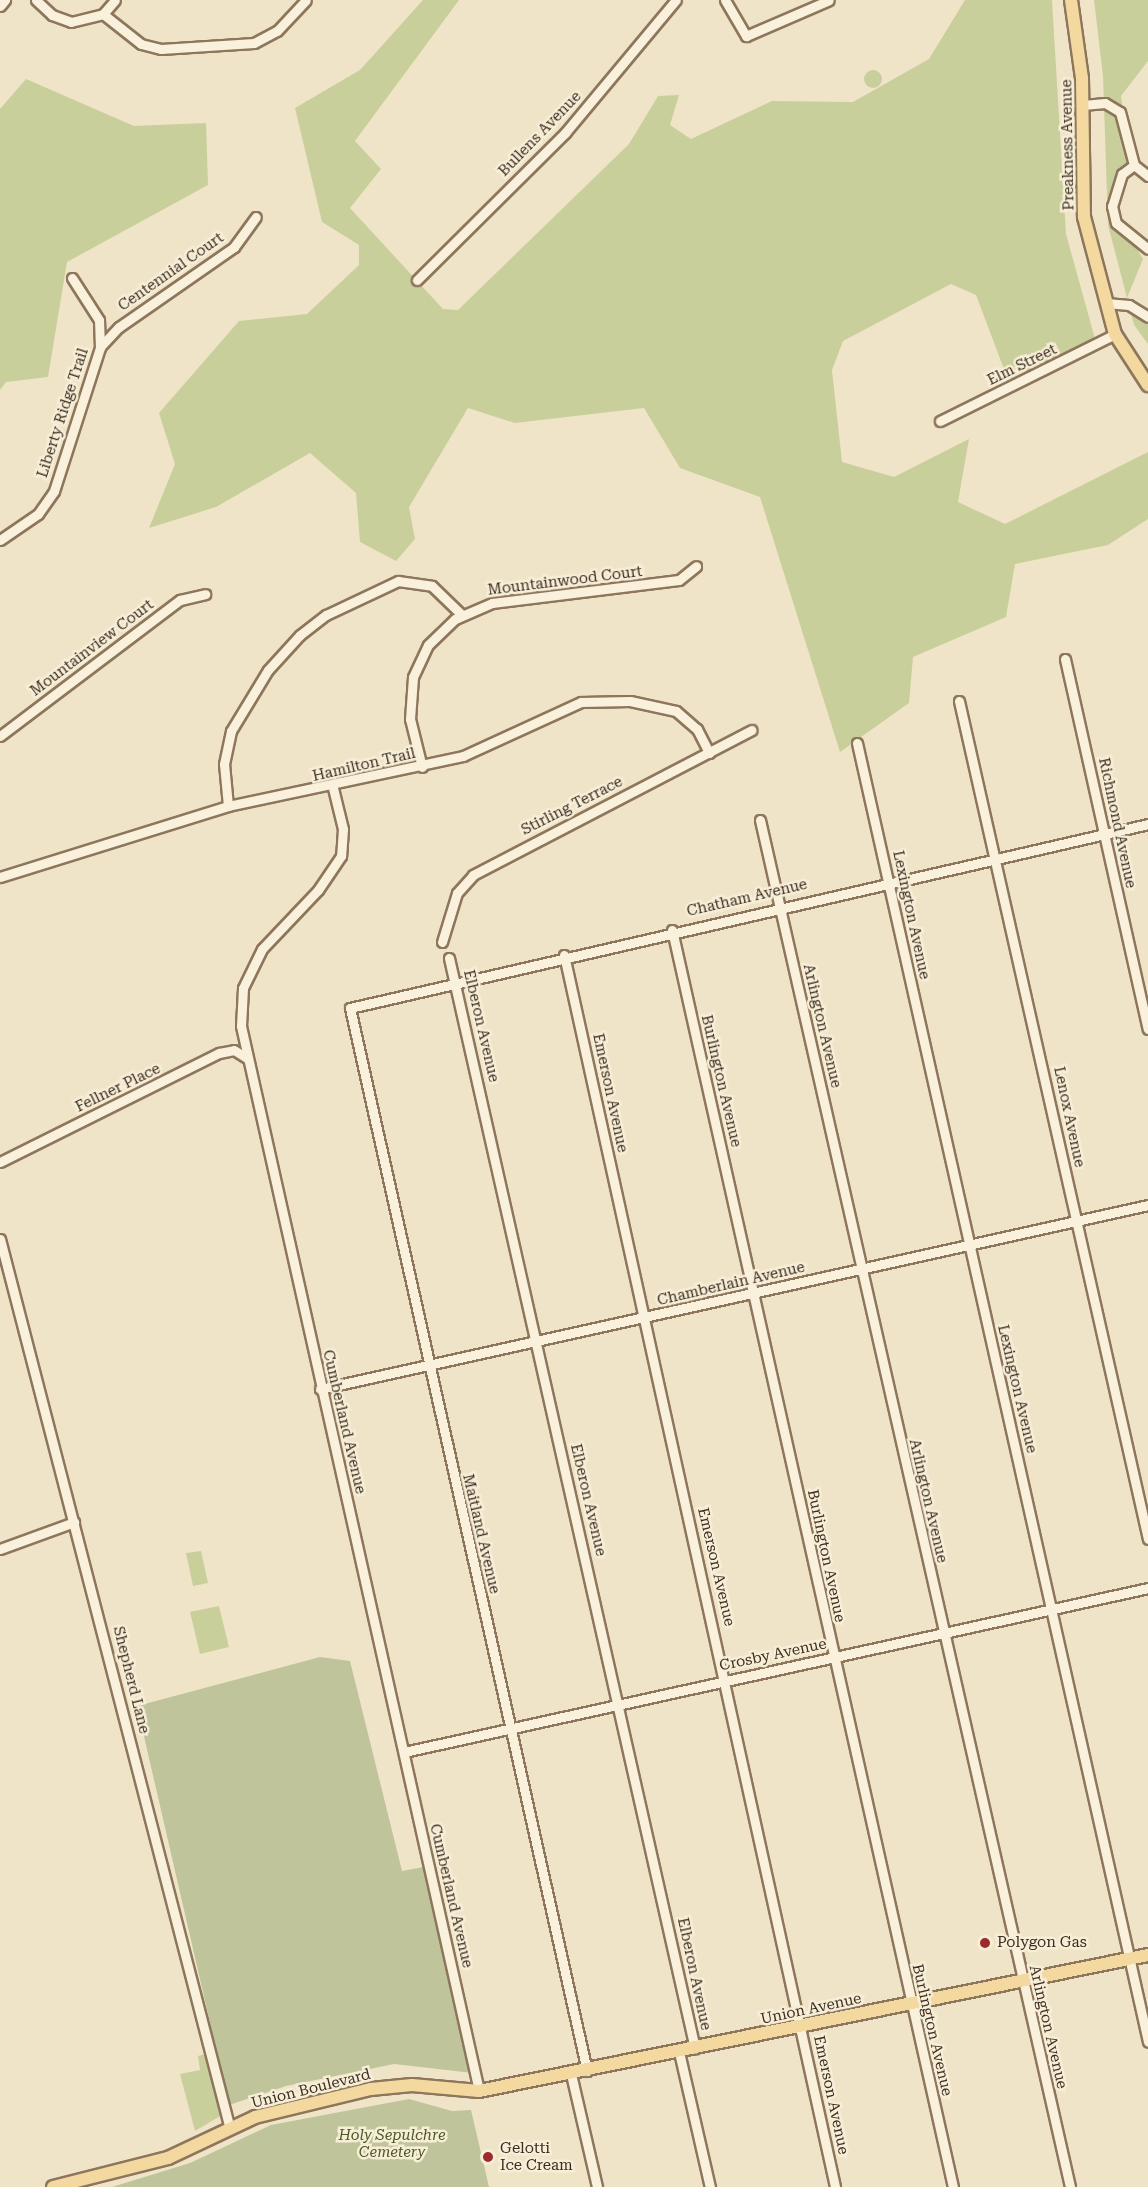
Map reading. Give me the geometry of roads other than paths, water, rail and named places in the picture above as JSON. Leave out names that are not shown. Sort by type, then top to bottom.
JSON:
[{"type":"main road","name":"Preakness Avenue","points":[[1071,0],[1083,105],[1084,217],[1115,334],[1148,385]]},
{"type":"main road","name":"Union Avenue","points":[[479,2091],[695,2049],[1148,1954]]},
{"type":"main road","name":"Union Boulevard","points":[[53,2187],[168,2158],[279,2109],[393,2085],[479,2091]]},
{"type":"street","points":[[0,6],[5,0]]},
{"type":"street","points":[[36,0],[52,15],[71,22],[103,14],[116,0]]},
{"type":"street","points":[[103,14],[124,31],[161,49],[242,46],[277,31],[306,0]]},
{"type":"street","name":"Bullens Avenue","points":[[417,280],[565,133],[676,0]]},
{"type":"street","points":[[725,0],[746,36],[829,0]]},
{"type":"street","points":[[1083,105],[1105,104],[1120,112],[1134,165],[1148,176]]},
{"type":"street","points":[[1134,165],[1122,174],[1112,206],[1116,223],[1148,249]]},
{"type":"street","name":"Centennial Court","points":[[100,348],[118,327],[234,247],[256,217]]},
{"type":"street","name":"Liberty Ridge Trail","points":[[0,540],[38,514],[54,491],[100,348],[99,320],[72,278]]},
{"type":"street","points":[[1106,303],[1129,305],[1148,317]]},
{"type":"street","name":"Elm Street","points":[[940,421],[1115,334]]},
{"type":"street","name":"Mountainwood Court","points":[[422,767],[410,719],[413,676],[428,645],[462,615],[492,603],[679,580],[696,566]]},
{"type":"street","points":[[228,806],[224,764],[231,731],[268,670],[300,635],[326,615],[398,581],[432,586],[462,615]]},
{"type":"street","name":"Mountainview Court","points":[[0,736],[180,600],[206,594]]},
{"type":"street","name":"Richmond Avenue","points":[[1065,659],[1148,1029]]},
{"type":"street","name":"Hamilton Trail","points":[[0,877],[228,806],[333,788],[422,767],[477,751],[555,712],[597,699],[676,711],[697,729],[709,753]]},
{"type":"street","name":"Lenox Avenue","points":[[960,701],[1148,1539]]},
{"type":"street","name":"Stirling Terrace","points":[[442,942],[453,902],[473,875],[752,730]]},
{"type":"street","name":"Lexington Avenue","points":[[857,743],[1148,2042]]},
{"type":"street","name":"Cumberland Avenue","points":[[333,788],[343,829],[340,856],[249,973],[240,1012],[247,1058],[320,1389],[479,2091]]},
{"type":"street","name":"Arlington Avenue","points":[[760,820],[942,1633],[1070,2187]]},
{"type":"street","name":"Chatham Avenue","points":[[354,1004],[672,930],[1148,825]]},
{"type":"street","name":"Burlington Avenue","points":[[672,930],[952,2187]]},
{"type":"street","name":"Emerson Avenue","points":[[564,955],[802,2026],[835,2187]]},
{"type":"street","name":"Elberon Avenue","points":[[450,958],[695,2049]]},
{"type":"street","name":"Maitland Avenue","points":[[354,1004],[352,1024],[587,2071]]},
{"type":"street","name":"Fellner Place","points":[[0,1162],[219,1053],[234,1050],[247,1058]]},
{"type":"street","name":"Chamberlain Avenue","points":[[320,1389],[429,1367],[1148,1206]]},
{"type":"street","name":"Shepherd Lane","points":[[0,1239],[230,2129]]},
{"type":"street","points":[[0,1549],[74,1522]]},
{"type":"street","name":"Crosby Avenue","points":[[404,1752],[1148,1588]]},
{"type":"street","points":[[680,2052],[710,2187]]},
{"type":"street","points":[[571,2074],[597,2187]]},
{"type":"place","name":"Polygon Gas","points":[[985,1943]]},
{"type":"place","name":"Gelotti Ice Cream","points":[[488,2157]]},
{"type":"park label","name":"Holy Sepulchre Cemetery","points":[[392,2144]]}]
